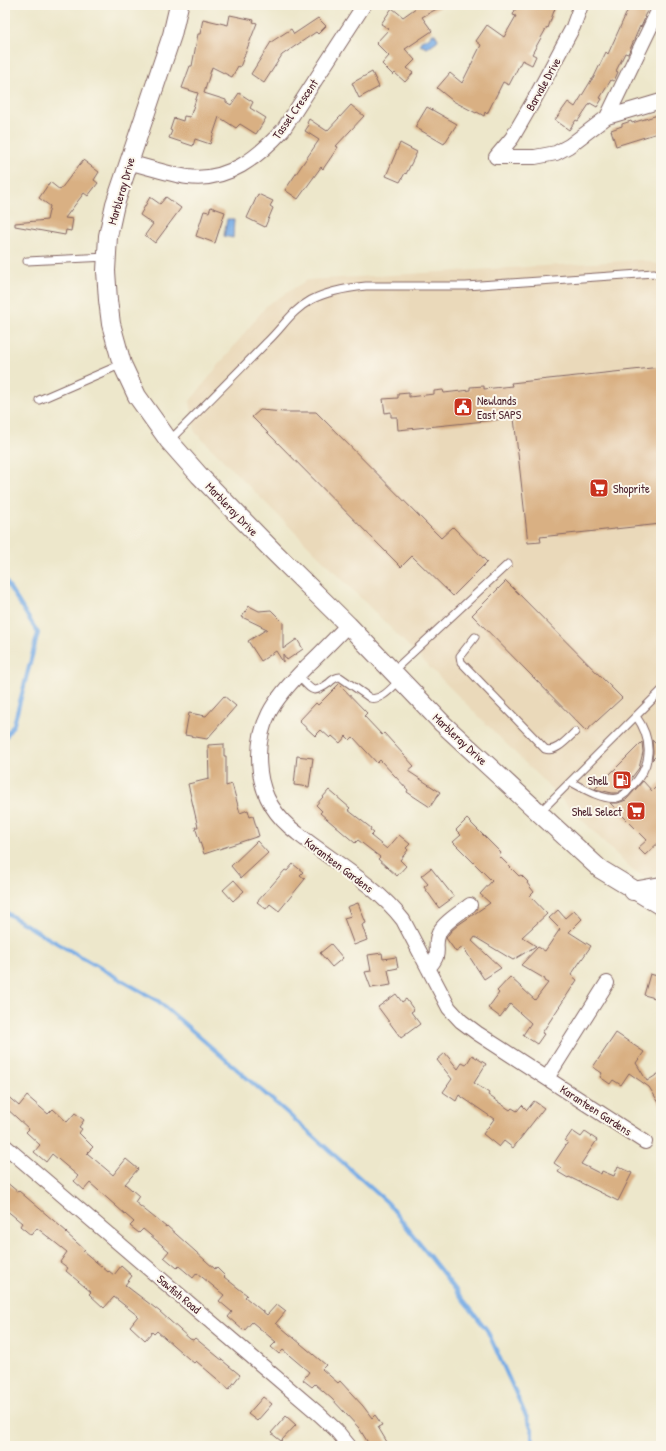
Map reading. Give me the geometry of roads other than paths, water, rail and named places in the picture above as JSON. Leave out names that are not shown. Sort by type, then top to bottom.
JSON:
[{"type":"street","name":"Marbleray Drive","points":[[179,5],[172,35],[115,204],[108,236],[106,271],[109,308],[116,346],[122,364],[137,396],[168,441],[209,486],[348,625],[443,724],[600,869],[633,891],[661,906]]},
{"type":"street","name":"Tassel Crescent","points":[[128,162],[179,175],[202,177],[226,173],[253,159],[283,130],[364,5]]},
{"type":"street","name":"Barvale Drive","points":[[581,5],[573,27],[534,100],[512,138],[496,157],[535,157],[556,153],[608,117]]},
{"type":"street","points":[[608,117],[661,5]]},
{"type":"street","points":[[608,117],[661,101]]},
{"type":"street","name":"Karanteen Gardens","points":[[348,625],[283,691],[272,707],[265,723],[260,736],[258,758],[266,795],[275,812],[287,825],[373,890],[392,907],[403,920],[449,1008],[461,1021],[477,1033],[645,1142]]},
{"type":"street","points":[[633,891],[661,886]]},
{"type":"street","points":[[428,968],[436,958],[439,933],[444,926],[470,905]]},
{"type":"street","name":"Karanteen Gardens","points":[[547,1078],[607,983]]},
{"type":"street","name":"Sawfish Road","points":[[5,1146],[320,1415],[336,1430],[348,1446]]},
{"type":"lane","points":[[27,261],[107,257]]},
{"type":"lane","points":[[168,441],[271,339],[294,311],[311,301],[337,290],[366,286],[466,286],[647,273],[654,273],[661,276]]},
{"type":"lane","points":[[39,400],[122,364]]},
{"type":"lane","points":[[298,676],[311,689],[316,691],[320,690],[335,678],[340,677],[374,700],[381,697],[396,676],[508,564]]},
{"type":"lane","points":[[475,637],[460,656],[461,662],[545,749],[554,750],[575,732]]},
{"type":"lane","points":[[539,813],[661,690]]},
{"type":"lane","points":[[571,782],[589,792],[605,797],[616,798],[624,794],[637,782],[644,772],[648,757],[648,742],[644,726],[636,716]]},
{"type":"water","points":[[435,34],[438,39],[437,41],[427,48],[420,45],[421,41],[427,39]]},
{"type":"water","points":[[227,219],[234,219],[233,238],[224,236]]},
{"type":"waterway","points":[[5,580],[38,633],[14,724],[5,738]]},
{"type":"waterway","points":[[5,912],[158,1001],[284,1110],[388,1203],[487,1330],[532,1429],[532,1446]]},
{"type":"place","name":"Newlands East SAPS","points":[[463,407]]},
{"type":"place","name":"Shoprite","points":[[599,488]]},
{"type":"place","name":"Shell","points":[[622,780]]},
{"type":"place","name":"Shell Select","points":[[636,811]]}]
